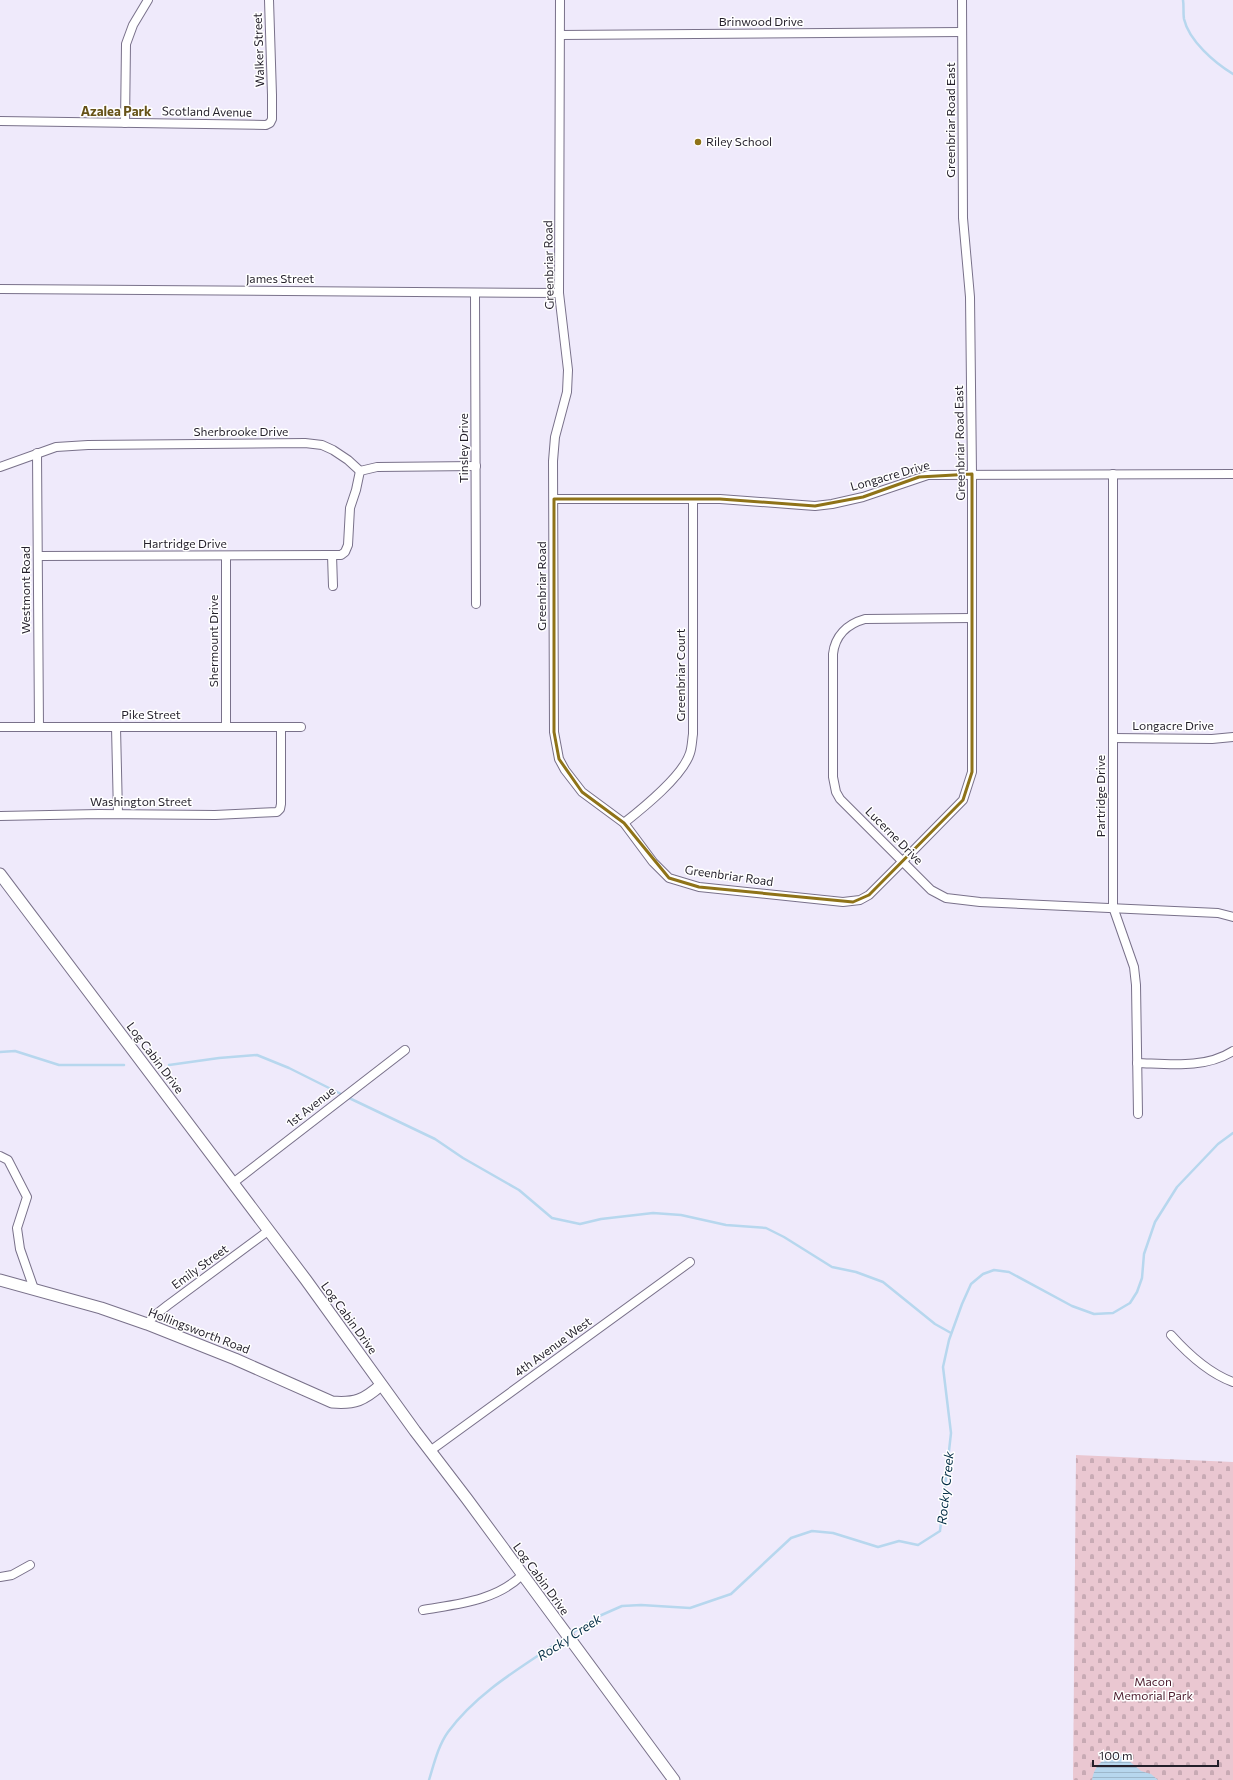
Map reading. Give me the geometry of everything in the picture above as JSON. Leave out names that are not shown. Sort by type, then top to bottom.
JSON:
[{"type":"street","points":[[125,123],[126,44],[133,26],[148,0]]},
{"type":"street","name":"Walker Street","points":[[269,0],[272,95],[272,119],[270,123]]},
{"type":"street","name":"Greenbriar Road","points":[[560,0],[559,294],[568,370],[567,392],[555,437],[553,461],[554,732],[559,759],[565,770],[582,792],[624,823],[653,862],[669,878],[699,887],[831,902],[853,902],[869,895],[903,861]]},
{"type":"street","name":"Greenbriar Road East","points":[[903,861],[963,800],[968,787],[972,765],[972,474],[970,297],[963,218],[962,0]]},
{"type":"street","name":"Brinwood Drive","points":[[560,35],[962,32]]},
{"type":"street","name":"Scotland Avenue","points":[[0,121],[266,125],[270,123]]},
{"type":"street","name":"James Street","points":[[0,289],[559,294]]},
{"type":"street","name":"Tinsley Drive","points":[[476,293],[476,604]]},
{"type":"street","name":"Sherbrooke Drive","points":[[0,467],[37,453],[56,448],[88,445],[305,443],[322,445],[333,450],[348,460],[360,471]]},
{"type":"street","name":"Westmont Road","points":[[37,453],[39,727]]},
{"type":"street","points":[[333,586],[332,555],[341,555],[345,552],[348,545],[350,508],[360,471],[377,467],[476,466]]},
{"type":"street","name":"Partridge Drive","points":[[1113,474],[1113,907],[1134,967],[1136,985],[1138,1114]]},
{"type":"street","name":"Longacre Drive","points":[[554,499],[745,500],[815,506],[863,497],[928,475],[1233,474]]},
{"type":"street","name":"Greenbriar Court","points":[[624,823],[642,809],[662,790],[675,776],[690,754],[693,734],[693,499]]},
{"type":"street","name":"Hartridge Drive","points":[[38,556],[332,555]]},
{"type":"street","name":"Shermount Drive","points":[[226,556],[226,727]]},
{"type":"street","name":"Lucerne Drive","points":[[972,618],[865,619],[855,622],[844,630],[834,646],[833,777],[836,792],[840,800],[931,890],[946,898],[980,902],[1218,913],[1233,917]]},
{"type":"street","name":"Pike Street","points":[[0,727],[301,727]]},
{"type":"street","points":[[116,727],[118,814]]},
{"type":"street","name":"Washington Street","points":[[0,816],[273,814],[280,809],[281,727]]},
{"type":"street","name":"Longacre Drive","points":[[1113,738],[1212,739],[1233,737]]},
{"type":"street","name":"Log Cabin Drive","points":[[0,874],[306,1280],[381,1385],[467,1498],[557,1623],[674,1780]]},
{"type":"street","name":"1st Avenue","points":[[233,1183],[405,1050]]},
{"type":"street","points":[[1137,1062],[1198,1063],[1218,1059],[1233,1051]]},
{"type":"street","points":[[0,1156],[8,1160],[27,1197],[17,1228],[20,1249],[34,1289]]},
{"type":"street","name":"Emily Street","points":[[147,1324],[154,1316],[168,1305],[268,1231]]},
{"type":"street","name":"4th Avenue West","points":[[430,1451],[690,1262]]},
{"type":"street","name":"Hollingsworth Road","points":[[0,1280],[101,1308],[147,1324],[235,1359],[332,1402],[349,1403],[358,1401],[381,1385]]},
{"type":"street","points":[[1171,1334],[1183,1348],[1214,1374],[1233,1382]]},
{"type":"street","points":[[0,1577],[12,1574],[30,1565]]},
{"type":"street","points":[[423,1610],[488,1597],[510,1585],[522,1575]]},
{"type":"highlighted area","points":[[972,474],[972,772],[963,800],[869,895],[853,902],[699,887],[669,878],[624,823],[582,792],[559,759],[554,732],[554,499],[720,499],[815,506],[863,497],[919,477]]},
{"type":"green space","name":"Macon Memorial Park","points":[[1076,1455],[1233,1462],[1233,1780],[1073,1780]]},
{"type":"water","points":[[1115,1752],[1128,1760],[1141,1771],[1151,1774],[1158,1780],[1092,1780],[1097,1766]]},
{"type":"waterway","points":[[1183,0],[1184,19],[1191,35],[1211,58],[1233,74]]},
{"type":"waterway","points":[[0,1052],[15,1051],[59,1065],[124,1065]]},
{"type":"waterway","points":[[169,1065],[219,1058],[257,1055],[289,1068],[343,1095]]},
{"type":"waterway","points":[[347,1097],[435,1139],[463,1158],[519,1190],[552,1218],[580,1224],[601,1219],[653,1213],[681,1215],[726,1225],[766,1228],[784,1237],[832,1267],[856,1272],[883,1282],[935,1324],[951,1333]]},
{"type":"waterway","name":"Rocky Creek","points":[[571,1634],[597,1617],[622,1606],[641,1605],[690,1608],[731,1594],[791,1538],[812,1531],[833,1533],[878,1547],[899,1541],[918,1545],[940,1531],[951,1433],[943,1367],[949,1340],[971,1284],[983,1274],[994,1270],[1009,1272],[1072,1306],[1094,1314],[1113,1313],[1130,1303],[1137,1292],[1142,1278],[1144,1254],[1155,1222],[1177,1187],[1218,1144],[1233,1133]]},
{"type":"waterway","name":"Rocky Creek","points":[[429,1780],[442,1743],[448,1732],[460,1717],[488,1691],[566,1637]]},
{"type":"place","name":"Riley School","points":[[698,142]]},
{"type":"district","name":"Azalea Park","points":[[116,111]]}]
